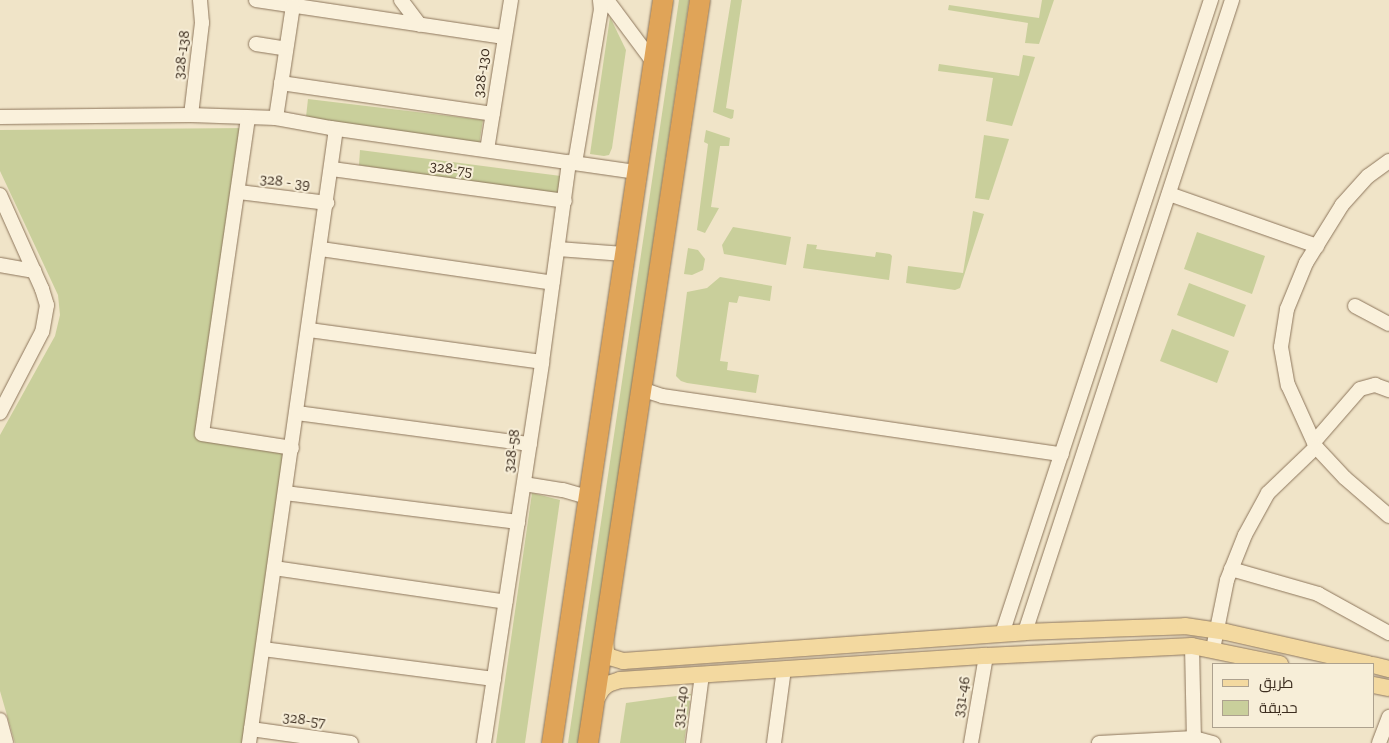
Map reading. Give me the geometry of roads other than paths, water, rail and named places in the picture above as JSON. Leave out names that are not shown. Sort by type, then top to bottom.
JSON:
[{"type":"highway","points":[[552,743],[663,0]]},
{"type":"highway","points":[[588,743],[700,0]]},
{"type":"main road","points":[[605,631],[606,652],[616,660],[1002,634],[1028,624],[1185,626],[1216,630],[1364,663]]},
{"type":"main road","points":[[592,710],[602,688],[620,680],[986,656],[1192,646],[1276,663]]},
{"type":"main road","points":[[679,657],[680,676]]},
{"type":"main road","points":[[1374,665],[1389,669]]},
{"type":"main road","points":[[1374,685],[1389,688]]},
{"type":"street","name":"328-138","points":[[191,115],[202,23],[200,0]]},
{"type":"street","points":[[256,0],[504,37]]},
{"type":"street","points":[[401,0],[420,25]]},
{"type":"street","name":"328-130","points":[[487,150],[511,0]]},
{"type":"street","name":"328-58","points":[[484,743],[565,201],[598,30],[600,0]]},
{"type":"street","points":[[607,0],[653,62]]},
{"type":"street","points":[[1002,634],[1211,0]]},
{"type":"street","points":[[1009,613],[1013,619],[1028,624],[1232,0]]},
{"type":"street","points":[[276,118],[293,6]]},
{"type":"street","points":[[256,44],[286,49]]},
{"type":"street","points":[[281,83],[493,114]]},
{"type":"street","points":[[0,117],[191,115],[276,118],[336,129],[637,172]]},
{"type":"street","points":[[248,118],[239,192],[202,434],[292,448]]},
{"type":"street","points":[[249,743],[328,203],[336,129]]},
{"type":"street","points":[[1389,161],[1355,189],[1342,205],[1306,263],[1287,308],[1282,347],[1288,385],[1315,444],[1345,478],[1389,516]]},
{"type":"street","name":"328-75","points":[[332,169],[565,201]]},
{"type":"street","name":"328 - 39","points":[[239,192],[328,203]]},
{"type":"street","points":[[0,194],[47,304],[42,332],[0,413]]},
{"type":"street","points":[[1169,194],[1317,246]]},
{"type":"street","points":[[1133,240],[1152,246]]},
{"type":"street","points":[[321,249],[553,283]]},
{"type":"street","points":[[558,249],[624,254]]},
{"type":"street","points":[[0,265],[34,271]]},
{"type":"street","points":[[1356,306],[1389,324]]},
{"type":"street","points":[[309,330],[542,362]]},
{"type":"street","points":[[1214,649],[1223,594],[1231,569],[1245,535],[1268,493],[1315,444],[1360,389],[1375,385],[1389,390]]},
{"type":"street","points":[[641,389],[662,396],[1062,454]]},
{"type":"street","points":[[297,413],[530,444]]},
{"type":"street","points":[[524,484],[588,496]]},
{"type":"street","points":[[285,493],[518,522]]},
{"type":"street","points":[[274,568],[506,602]]},
{"type":"street","points":[[1231,569],[1318,594],[1389,633]]},
{"type":"street","points":[[1192,646],[1194,738]]},
{"type":"street","points":[[263,650],[494,679]]},
{"type":"street","name":"331-46","points":[[970,743],[986,656]]},
{"type":"street","points":[[774,743],[784,669]]},
{"type":"street","name":"331-40","points":[[693,743],[702,675]]},
{"type":"street","points":[[1378,743],[1389,717]]},
{"type":"street","points":[[0,720],[6,743]]},
{"type":"street","name":"328-57","points":[[251,729],[351,743]]},
{"type":"street","points":[[1099,743],[1194,738],[1213,743]]}]
